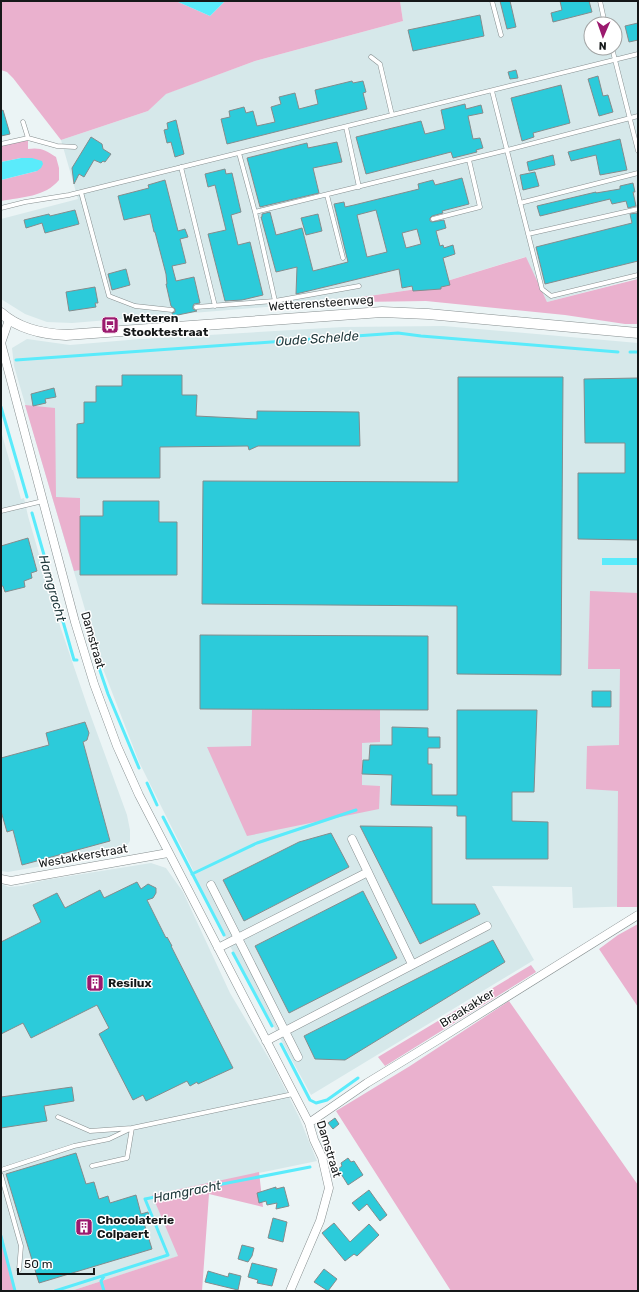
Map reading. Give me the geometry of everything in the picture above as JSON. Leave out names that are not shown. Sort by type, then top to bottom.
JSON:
[{"type":"street","name":"Wetterensteenweg","points":[[5,316],[40,333],[66,335],[382,312],[428,314],[638,333]]},
{"type":"street","name":"Damstraat","points":[[5,316],[1,343],[75,622],[94,684],[117,746],[139,795],[168,853],[309,1123],[314,1140],[322,1157],[329,1188],[320,1221],[290,1291]]},
{"type":"street","points":[[352,839],[412,964]]},
{"type":"street","name":"Westakkerstraat","points":[[1,879],[11,881],[168,853]]},
{"type":"street","points":[[218,948],[368,872]]},
{"type":"street","points":[[211,885],[298,1057]]},
{"type":"street","name":"Braakakker","points":[[309,1123],[367,1083],[436,1042],[638,915]]},
{"type":"street","points":[[266,1041],[487,926]]},
{"type":"lane","points":[[492,1],[501,35]]},
{"type":"lane","points":[[600,1],[603,16]]},
{"type":"lane","points":[[1,208],[80,192],[638,54]]},
{"type":"lane","points":[[614,56],[638,151]]},
{"type":"lane","points":[[371,57],[380,64],[392,115]]},
{"type":"lane","points":[[492,91],[542,289],[550,296],[638,275]]},
{"type":"lane","points":[[256,212],[469,160],[638,116]]},
{"type":"lane","points":[[23,122],[28,138]]},
{"type":"lane","points":[[346,127],[359,187]]},
{"type":"lane","points":[[1,144],[28,138],[57,146],[76,147]]},
{"type":"lane","points":[[239,153],[256,212],[275,301]]},
{"type":"lane","points":[[433,219],[480,207],[469,160]]},
{"type":"lane","points":[[181,167],[215,306]]},
{"type":"lane","points":[[520,203],[638,173]]},
{"type":"lane","points":[[80,192],[109,296],[136,306],[172,310]]},
{"type":"lane","points":[[327,195],[343,258]]},
{"type":"lane","points":[[528,234],[638,209]]},
{"type":"lane","points":[[196,307],[275,301],[359,286]]},
{"type":"lane","points":[[1,511],[43,501]]},
{"type":"lane","points":[[58,1117],[90,1131],[132,1128],[293,1094]]},
{"type":"lane","points":[[92,1166],[126,1158],[132,1128]]},
{"type":"lane","points":[[1,1170],[74,1146],[108,1138],[132,1128]]},
{"type":"lane","points":[[1,1175],[21,1246],[19,1270]]},
{"type":"path","points":[[1,5],[4,1]]},
{"type":"shaded area","points":[[1,1],[176,1],[210,16],[225,1],[400,1],[403,21],[255,61],[166,94],[148,111],[61,140],[13,78],[7,72],[1,70]]},
{"type":"shaded area","points":[[400,1],[638,1],[638,278],[547,302],[525,257],[424,288],[290,305],[72,323],[47,322],[25,314],[1,299],[1,219],[78,199],[61,140],[148,111],[165,94],[255,61],[403,21]]},
{"type":"shaded area","points":[[28,138],[28,149],[36,148],[43,150],[56,157],[59,168],[59,180],[53,186],[40,193],[1,201],[1,180],[37,171],[21,158],[1,162],[1,144]]},
{"type":"shaded area","points":[[526,257],[547,302],[638,279],[638,324],[625,324],[565,315],[426,301],[360,302],[362,297],[424,288]]},
{"type":"shaded area","points":[[444,326],[638,343],[638,906],[573,908],[572,887],[492,886],[534,960],[311,1095],[200,891],[192,868],[139,762],[100,661],[14,366],[12,348],[27,339],[70,345],[140,339],[343,327]]},
{"type":"shaded area","points":[[25,405],[55,408],[56,497],[80,498],[80,570],[74,571]]},
{"type":"shaded area","points":[[1,431],[21,499],[24,498],[58,620],[127,815],[130,830],[130,841],[119,854],[93,857],[8,872],[1,871]]},
{"type":"shaded area","points":[[590,591],[638,593],[637,907],[617,907],[618,791],[586,789],[587,746],[619,745],[620,669],[588,669]]},
{"type":"shaded area","points":[[252,710],[380,710],[380,742],[362,743],[362,785],[380,786],[379,809],[247,836],[207,747],[251,746]]},
{"type":"shaded area","points":[[151,863],[166,868],[183,892],[230,993],[274,1067],[299,1117],[317,1161],[152,1195],[179,1256],[71,1291],[16,1291],[1,1231],[1,884],[9,887],[21,886],[45,880]]},
{"type":"shaded area","points":[[638,924],[638,1007],[599,949],[618,935]]},
{"type":"shaded area","points":[[531,965],[536,972],[385,1066],[378,1057]]},
{"type":"shaded area","points":[[509,1001],[638,1185],[638,1291],[451,1291],[336,1111],[410,1066]]},
{"type":"shaded area","points":[[259,1172],[263,1207],[209,1194],[202,1291],[71,1291],[178,1256],[152,1195]]},
{"type":"shaded area","points":[[1,1231],[16,1291],[1,1291]]},
{"type":"water","points":[[176,1],[225,1],[210,16]]},
{"type":"water","points":[[21,158],[32,158],[42,161],[43,164],[37,171],[1,180],[1,162]]},
{"type":"water","points":[[602,558],[638,558],[638,565],[602,565]]},
{"type":"building","points":[[500,1],[510,1],[516,27],[507,29]]},
{"type":"building","points":[[560,1],[589,1],[592,12],[553,22],[551,13],[562,10]]},
{"type":"building","points":[[480,15],[484,36],[413,51],[408,30]]},
{"type":"building","points":[[638,23],[638,40],[629,42],[625,26]]},
{"type":"building","points":[[516,70],[518,78],[510,79],[508,72]]},
{"type":"building","points":[[598,76],[603,96],[608,95],[613,112],[599,116],[588,79]]},
{"type":"building","points":[[352,81],[353,83],[363,81],[366,92],[363,93],[367,109],[227,144],[221,119],[230,117],[229,111],[244,107],[246,113],[253,111],[257,126],[275,122],[271,107],[281,104],[279,97],[295,93],[299,109],[318,104],[315,90]]},
{"type":"building","points":[[561,85],[570,123],[533,133],[534,137],[522,141],[511,98]]},
{"type":"building","points":[[465,104],[466,109],[481,105],[483,113],[468,116],[473,139],[480,138],[483,148],[476,150],[477,152],[453,158],[451,152],[366,174],[356,137],[421,121],[425,134],[445,129],[441,110]]},
{"type":"building","points":[[3,110],[10,134],[1,136],[1,111]]},
{"type":"building","points":[[176,120],[184,154],[175,157],[171,142],[167,143],[164,130],[168,129],[167,123]]},
{"type":"building","points":[[91,137],[102,144],[103,149],[111,154],[105,162],[103,161],[101,163],[94,160],[84,177],[79,174],[74,184],[72,168]]},
{"type":"building","points":[[620,139],[627,170],[600,175],[596,155],[571,161],[568,152]]},
{"type":"building","points":[[337,142],[342,162],[313,168],[319,193],[260,207],[247,158],[307,143],[308,148]]},
{"type":"building","points":[[553,155],[555,165],[529,171],[527,162]]},
{"type":"building","points":[[225,169],[226,174],[232,173],[241,212],[231,215],[238,245],[250,242],[263,295],[242,300],[225,301],[208,234],[226,230],[215,185],[208,187],[205,174]]},
{"type":"building","points":[[535,172],[539,186],[523,190],[520,175]]},
{"type":"building","points":[[462,178],[469,204],[442,211],[443,213],[430,218],[430,221],[432,222],[444,220],[446,228],[436,231],[440,246],[443,245],[444,248],[453,245],[455,254],[443,258],[450,285],[441,287],[441,289],[413,291],[412,286],[402,288],[399,269],[296,294],[297,267],[276,272],[261,217],[262,214],[270,212],[276,235],[302,228],[313,271],[348,262],[334,204],[344,202],[345,207],[354,205],[419,189],[418,184],[433,180],[435,185]],"holes":[[[376,210],[387,252],[367,257],[357,215]],[[417,229],[421,244],[406,248],[402,233]]]},
{"type":"building","points":[[165,180],[178,231],[185,229],[188,237],[180,239],[186,263],[172,266],[176,281],[194,277],[200,303],[194,304],[193,306],[193,309],[197,311],[173,316],[172,313],[175,312],[175,309],[171,306],[166,284],[166,274],[150,214],[124,220],[118,196],[149,188],[148,185]]},
{"type":"building","points":[[633,183],[636,206],[628,208],[626,201],[612,204],[610,199],[540,216],[537,206],[596,192],[620,189],[620,186]]},
{"type":"building","points":[[75,210],[79,224],[45,233],[42,223],[26,228],[24,220]]},
{"type":"building","points":[[637,213],[638,261],[545,284],[536,247],[632,223],[630,214]]},
{"type":"building","points":[[318,214],[322,231],[306,235],[301,218]]},
{"type":"building","points":[[126,269],[130,285],[112,290],[108,274]]},
{"type":"building","points":[[95,287],[98,303],[95,303],[96,307],[69,311],[66,292]]},
{"type":"building","points":[[122,375],[182,375],[182,395],[197,395],[196,416],[257,419],[257,411],[359,412],[360,446],[258,446],[249,450],[248,446],[160,447],[160,478],[77,478],[77,424],[84,423],[84,402],[96,402],[96,386],[122,386]]},
{"type":"building","points":[[458,377],[563,377],[561,675],[457,674],[457,606],[202,604],[203,481],[458,482]]},
{"type":"building","points":[[638,378],[638,540],[578,539],[578,473],[625,473],[625,443],[585,443],[584,379]]},
{"type":"building","points":[[54,388],[56,397],[45,399],[46,403],[33,406],[31,394]]},
{"type":"building","points":[[103,501],[159,501],[159,522],[177,522],[177,575],[80,575],[80,516],[103,516]]},
{"type":"building","points":[[28,538],[37,571],[31,573],[32,578],[24,581],[25,587],[5,592],[3,586],[1,586],[1,546]]},
{"type":"building","points":[[200,635],[428,636],[428,710],[200,709]]},
{"type":"building","points":[[592,691],[611,691],[611,707],[592,707]]},
{"type":"building","points":[[457,710],[537,710],[534,792],[512,792],[512,821],[548,822],[548,859],[466,859],[466,816],[457,816],[457,806],[391,805],[392,775],[362,774],[363,760],[369,760],[370,745],[392,745],[392,727],[428,728],[428,737],[440,737],[440,748],[428,748],[428,764],[432,764],[432,795],[457,795]]},
{"type":"building","points":[[85,722],[89,733],[87,740],[83,742],[110,841],[22,865],[13,830],[7,832],[1,811],[1,758],[49,745],[46,733]]},
{"type":"building","points":[[360,826],[432,827],[432,904],[475,904],[480,914],[420,944]]},
{"type":"building","points":[[331,833],[349,867],[244,921],[223,880],[299,842]]},
{"type":"building","name":"Resilux","points":[[137,882],[141,889],[148,884],[156,888],[156,893],[153,898],[147,900],[166,938],[167,937],[172,946],[233,1068],[198,1084],[197,1082],[190,1086],[187,1081],[146,1101],[143,1095],[133,1100],[99,1034],[109,1028],[97,1005],[31,1038],[23,1023],[1,1034],[1,942],[41,922],[33,905],[57,893],[65,908],[100,890],[104,898]]},
{"type":"building","points":[[363,891],[397,958],[289,1013],[255,946]]},
{"type":"building","points":[[493,940],[505,962],[345,1060],[315,1059],[304,1036]]},
{"type":"building","points":[[72,1087],[74,1101],[44,1106],[47,1121],[1,1128],[1,1097]]},
{"type":"building","points":[[335,1118],[339,1124],[333,1129],[328,1123]]},
{"type":"building","name":"Chocolaterie Colpaert","points":[[76,1153],[86,1184],[94,1182],[99,1199],[108,1196],[110,1203],[136,1195],[141,1214],[148,1212],[150,1221],[144,1223],[152,1249],[39,1283],[6,1174]]},
{"type":"building","points":[[348,1158],[351,1162],[354,1161],[363,1175],[348,1185],[338,1169],[342,1166],[341,1163]]},
{"type":"building","points":[[276,1187],[276,1189],[284,1187],[289,1206],[276,1209],[277,1203],[267,1205],[266,1201],[259,1203],[257,1193]]},
{"type":"building","points":[[369,1190],[387,1215],[380,1221],[367,1204],[359,1211],[352,1203]]},
{"type":"building","points":[[273,1218],[287,1222],[283,1242],[268,1238]]},
{"type":"building","points":[[334,1223],[350,1242],[369,1224],[379,1235],[357,1256],[354,1254],[345,1261],[322,1233]]},
{"type":"building","points":[[242,1245],[254,1248],[252,1256],[248,1262],[238,1259]]},
{"type":"building","points":[[252,1263],[277,1269],[272,1286],[257,1283],[258,1280],[248,1277]]},
{"type":"building","points":[[324,1269],[337,1279],[328,1291],[314,1282]]},
{"type":"building","points":[[208,1271],[228,1277],[229,1273],[241,1276],[238,1290],[205,1282]]},
{"type":"waterway","name":"Oude Schelde","points":[[16,360],[398,333],[618,352]]},
{"type":"waterway","name":"Oude Schelde","points":[[630,352],[638,352]]},
{"type":"waterway","name":"Hamgracht","points":[[1,407],[27,497]]},
{"type":"waterway","name":"Hamgracht","points":[[32,513],[74,660],[77,660]]},
{"type":"waterway","name":"Hamgracht","points":[[95,656],[108,694],[139,768]]},
{"type":"waterway","name":"Hamgracht","points":[[147,783],[157,805]]},
{"type":"waterway","points":[[192,874],[257,843],[356,810]]},
{"type":"waterway","name":"Hamgracht","points":[[163,817],[224,935]]},
{"type":"waterway","name":"Hamgracht","points":[[233,953],[272,1026]]},
{"type":"waterway","name":"Hamgracht","points":[[281,1044],[310,1100],[316,1103],[327,1100],[358,1078]]},
{"type":"waterway","name":"Hamgracht","points":[[55,1291],[168,1255],[145,1199],[310,1167]]},
{"type":"waterway","name":"Hamgracht","points":[[1,1236],[15,1291]]},
{"type":"waterway","points":[[104,1291],[101,1281],[105,1275]]},
{"type":"place","name":"Wetteren Stooktestraat","points":[[110,325]]},
{"type":"place","name":"Resilux","points":[[95,983]]},
{"type":"place","name":"Chocolaterie Colpaert","points":[[84,1227]]}]
